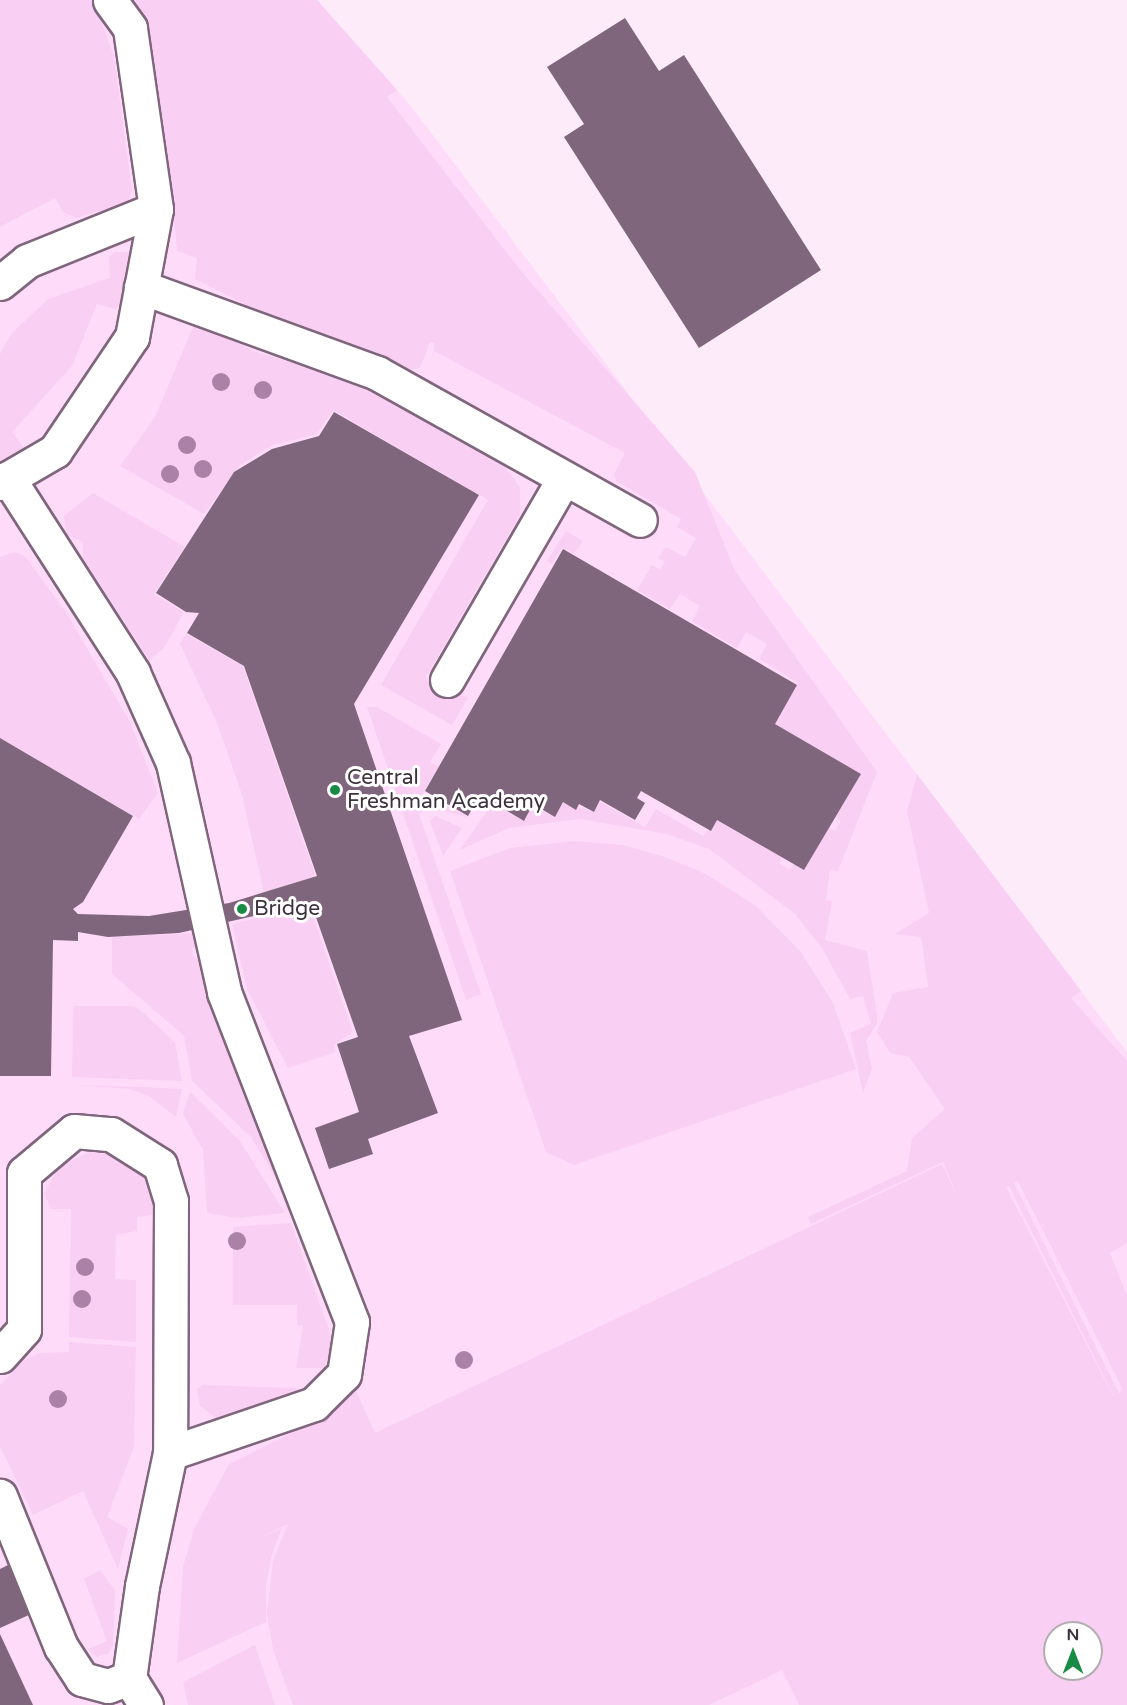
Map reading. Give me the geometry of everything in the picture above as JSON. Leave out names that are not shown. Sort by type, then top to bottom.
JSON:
[{"type":"lane","points":[[110,0],[130,28],[156,209],[132,337],[55,451],[4,480],[133,674],[173,763],[224,992],[351,1322],[344,1374],[314,1404],[170,1453]]},
{"type":"lane","points":[[0,283],[27,261],[156,209]]},
{"type":"lane","points":[[141,286],[377,373],[640,520]]},
{"type":"lane","points":[[447,680],[564,478]]},
{"type":"lane","points":[[0,1356],[24,1329],[12,1173],[74,1131],[111,1134],[159,1165],[171,1201],[170,1453],[120,1693],[82,1679],[61,1647],[0,1496]]},
{"type":"shaded area","points":[[0,0],[317,0],[410,105],[1127,1052],[1127,1705],[0,1705]]},
{"type":"shaded area","points":[[0,0],[93,0],[114,56],[132,191],[127,203],[76,218],[63,212],[55,198],[0,227]]},
{"type":"shaded area","points":[[135,0],[317,0],[397,90],[387,97],[521,271],[695,472],[735,571],[877,772],[838,871],[830,870],[826,900],[832,901],[825,940],[867,951],[878,1022],[866,1041],[872,1069],[863,1093],[850,1033],[871,1024],[863,996],[850,999],[822,948],[795,914],[709,849],[666,834],[580,819],[509,828],[460,850],[492,804],[523,821],[533,804],[555,816],[563,802],[594,812],[600,802],[645,827],[656,809],[703,836],[717,820],[782,857],[779,863],[789,870],[794,864],[804,870],[829,828],[835,831],[841,821],[836,817],[861,774],[775,724],[798,683],[759,659],[767,644],[746,632],[737,648],[692,621],[700,606],[680,594],[670,609],[637,590],[652,565],[660,570],[665,562],[658,558],[666,547],[685,557],[696,538],[677,527],[681,519],[616,481],[614,474],[625,453],[434,351],[434,343],[430,342],[420,368],[408,370],[350,343],[290,327],[195,279],[197,258],[177,251],[167,147],[148,40]]},
{"type":"shaded area","points":[[114,252],[132,252],[123,305],[114,309],[97,304],[72,366],[12,432],[27,452],[0,475],[0,354],[11,334],[48,299],[110,278],[109,258]]},
{"type":"shaded area","points":[[196,320],[251,350],[348,380],[500,461],[520,487],[520,515],[426,677],[468,698],[452,725],[381,685],[488,500],[333,410],[317,434],[273,445],[240,465],[204,514],[120,466],[155,417]]},
{"type":"shaded area","points":[[93,493],[185,547],[154,594],[184,612],[164,648],[149,660],[83,558],[83,542],[67,535],[64,516]]},
{"type":"shaded area","points":[[566,531],[583,541],[574,554],[562,547],[552,564],[547,561]]},
{"type":"shaded area","points":[[14,552],[25,556],[66,612],[130,722],[158,793],[139,819],[0,738],[0,557]]},
{"type":"shaded area","points":[[186,634],[243,666],[315,875],[303,883],[264,893],[242,795],[217,723],[180,644]]},
{"type":"shaded area","points":[[367,707],[377,707],[441,744],[430,762],[438,767],[423,793],[469,818],[429,806],[419,814],[481,994],[466,1000]]},
{"type":"shaded area","points":[[917,774],[1081,991],[1071,998],[1127,1061],[1127,1243],[1110,1253],[1127,1296],[1127,1705],[799,1705],[782,1670],[709,1705],[293,1705],[273,1650],[267,1614],[273,1560],[288,1524],[257,1539],[282,1528],[272,1555],[266,1585],[266,1622],[177,1663],[183,1566],[195,1527],[229,1464],[328,1415],[355,1389],[375,1433],[942,1164],[958,1198],[943,1162],[811,1224],[808,1217],[907,1171],[912,1138],[945,1109],[909,1057],[890,1053],[877,1032],[893,993],[928,987],[921,937],[895,934],[929,913],[907,811]],"holes":[[[1018,1181],[1123,1390],[1119,1393],[1014,1183]],[[1009,1186],[1113,1396],[1006,1187]]]},
{"type":"shaded area","points":[[435,816],[462,828],[443,856],[430,821]]},
{"type":"shaded area","points":[[573,841],[623,845],[665,857],[706,874],[756,906],[801,952],[833,1003],[856,1069],[574,1165],[546,1152],[450,871],[510,848]]},
{"type":"shaded area","points":[[309,905],[353,1032],[334,1045],[336,1052],[288,1068],[247,989],[232,924]]},
{"type":"shaded area","points":[[197,933],[199,947],[192,948],[193,956],[202,963],[290,1200],[250,1136],[192,1081],[184,1036],[112,974],[112,937]]},
{"type":"shaded area","points":[[73,1006],[134,1006],[175,1043],[182,1081],[72,1077]]},
{"type":"shaded area","points":[[72,1085],[182,1089],[176,1117],[149,1096],[130,1089]]},
{"type":"shaded area","points":[[190,1092],[240,1141],[285,1213],[236,1218],[207,1213],[203,1150],[183,1114]]},
{"type":"shaded area","points":[[89,1152],[118,1155],[145,1171],[159,1214],[137,1217],[137,1231],[116,1235],[115,1279],[136,1280],[136,1342],[69,1337],[71,1209],[51,1209],[44,1193],[59,1167]]},
{"type":"shaded area","points":[[291,1223],[334,1344],[324,1368],[296,1368],[303,1326],[297,1325],[297,1305],[233,1305],[233,1227]]},
{"type":"shaded area","points":[[69,1342],[136,1347],[134,1447],[107,1517],[128,1529],[118,1569],[83,1491],[33,1515],[0,1446],[0,1385],[25,1359],[40,1353],[69,1352]]},
{"type":"shaded area","points":[[203,1385],[296,1388],[298,1390],[242,1417],[220,1421],[200,1406],[197,1389]]},
{"type":"shaded area","points":[[100,1570],[115,1590],[113,1646],[108,1654],[96,1657],[88,1649],[107,1641],[84,1579]]},
{"type":"shaded area","points":[[255,1645],[275,1705],[188,1705],[183,1682]]},
{"type":"building","points":[[625,18],[659,71],[684,55],[821,270],[699,348],[564,137],[584,124],[547,67]]},
{"type":"building","name":"Central Freshman Academy","points":[[334,412],[479,495],[354,704],[462,1020],[409,1036],[438,1113],[368,1139],[373,1154],[329,1169],[315,1128],[359,1112],[337,1044],[358,1037],[311,903],[179,933],[108,937],[78,932],[78,941],[53,940],[51,1076],[0,1076],[0,738],[133,816],[83,902],[73,909],[78,914],[149,916],[229,903],[317,876],[244,666],[187,633],[199,613],[186,612],[156,593],[234,472],[272,449],[319,436]]},
{"type":"building","points":[[563,549],[797,685],[775,724],[861,774],[804,870],[717,820],[711,831],[641,791],[637,798],[645,803],[635,820],[600,800],[594,812],[579,804],[576,810],[563,802],[555,817],[533,804],[524,821],[480,795],[468,816],[425,791]]},
{"type":"building","points":[[8,1565],[31,1614],[0,1628],[0,1569]]},
{"type":"building","points":[[0,1634],[33,1705],[0,1705]]},
{"type":"place","name":"Central Freshman Academy","points":[[335,790]]},
{"type":"place","name":"Bridge","points":[[242,909]]}]
